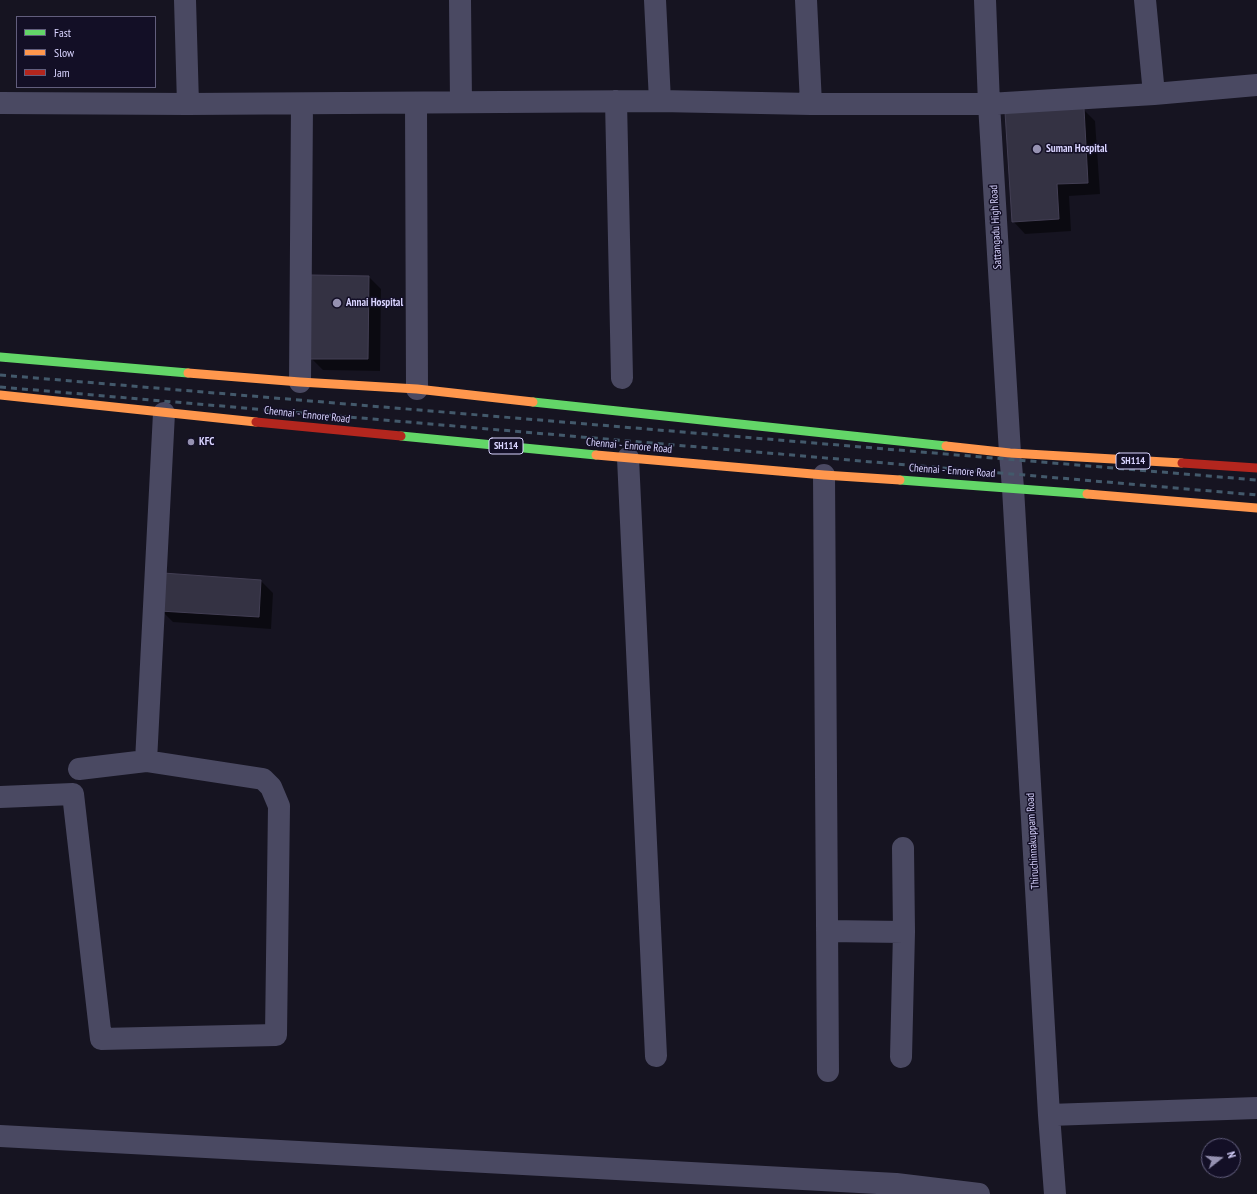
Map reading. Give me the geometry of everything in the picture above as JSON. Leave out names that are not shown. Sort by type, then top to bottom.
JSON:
[{"type":"main road","name":"Chennai - Ennore Road","points":[[0,356],[300,382],[417,389],[1010,453],[1257,468]]},
{"type":"main road","name":"Chennai - Ennore Road","points":[[0,395],[164,413],[628,458],[1257,508]]},
{"type":"street","points":[[185,0],[188,104]]},
{"type":"street","points":[[460,0],[461,102]]},
{"type":"street","points":[[655,0],[660,101]]},
{"type":"street","points":[[806,0],[811,104]]},
{"type":"street","name":"Sattangadu High Road","points":[[985,0],[989,104],[1013,488]]},
{"type":"street","points":[[1145,0],[1154,94]]},
{"type":"street","points":[[0,103],[302,104],[660,101],[811,104],[989,104],[1154,94],[1257,85]]},
{"type":"street","points":[[616,101],[622,378]]},
{"type":"street","points":[[416,103],[417,389]]},
{"type":"street","points":[[300,382],[302,104]]},
{"type":"street","points":[[146,761],[164,413]]},
{"type":"street","points":[[628,458],[656,1056]]},
{"type":"street","points":[[824,474],[828,1071]]},
{"type":"street","name":"Thiruchinnakuppam Road","points":[[1013,488],[1049,1115],[1055,1194]]},
{"type":"street","points":[[0,797],[73,794],[101,1039],[276,1035],[279,806],[271,787],[262,779],[146,761],[79,769]]},
{"type":"street","points":[[901,1057],[904,932],[903,848]]},
{"type":"street","points":[[827,931],[904,932]]},
{"type":"street","points":[[1049,1115],[1257,1108]]},
{"type":"street","points":[[1,1130],[979,1194]]},
{"type":"building","points":[[1084,108],[1088,183],[1057,184],[1059,219],[1012,222],[1005,112]]},
{"type":"building","points":[[311,275],[369,276],[368,359],[310,359]]},
{"type":"building","points":[[163,573],[261,580],[259,617],[160,611]]},
{"type":"railway","points":[[0,375],[1257,480]]},
{"type":"railway","points":[[0,387],[1257,495]]},
{"type":"traffic: fast","points":[[0,357],[188,373]]},
{"type":"traffic: fast","points":[[533,402],[946,446]]},
{"type":"traffic: fast","points":[[401,436],[596,455]]},
{"type":"traffic: fast","points":[[900,480],[1087,494]]},
{"type":"traffic: slow","points":[[188,373],[417,389],[533,402]]},
{"type":"traffic: slow","points":[[0,395],[256,422]]},
{"type":"traffic: slow","points":[[946,446],[1010,453],[1182,463]]},
{"type":"traffic: slow","points":[[596,455],[824,475],[900,480]]},
{"type":"traffic: slow","points":[[1087,494],[1257,508]]},
{"type":"traffic: jam","points":[[256,422],[401,436]]},
{"type":"traffic: jam","points":[[1182,463],[1257,468]]},
{"type":"place","name":"Suman Hospital","points":[[1037,149]]},
{"type":"place","name":"Annai Hospital","points":[[337,303]]},
{"type":"place","name":"KFC","points":[[191,442]]}]
